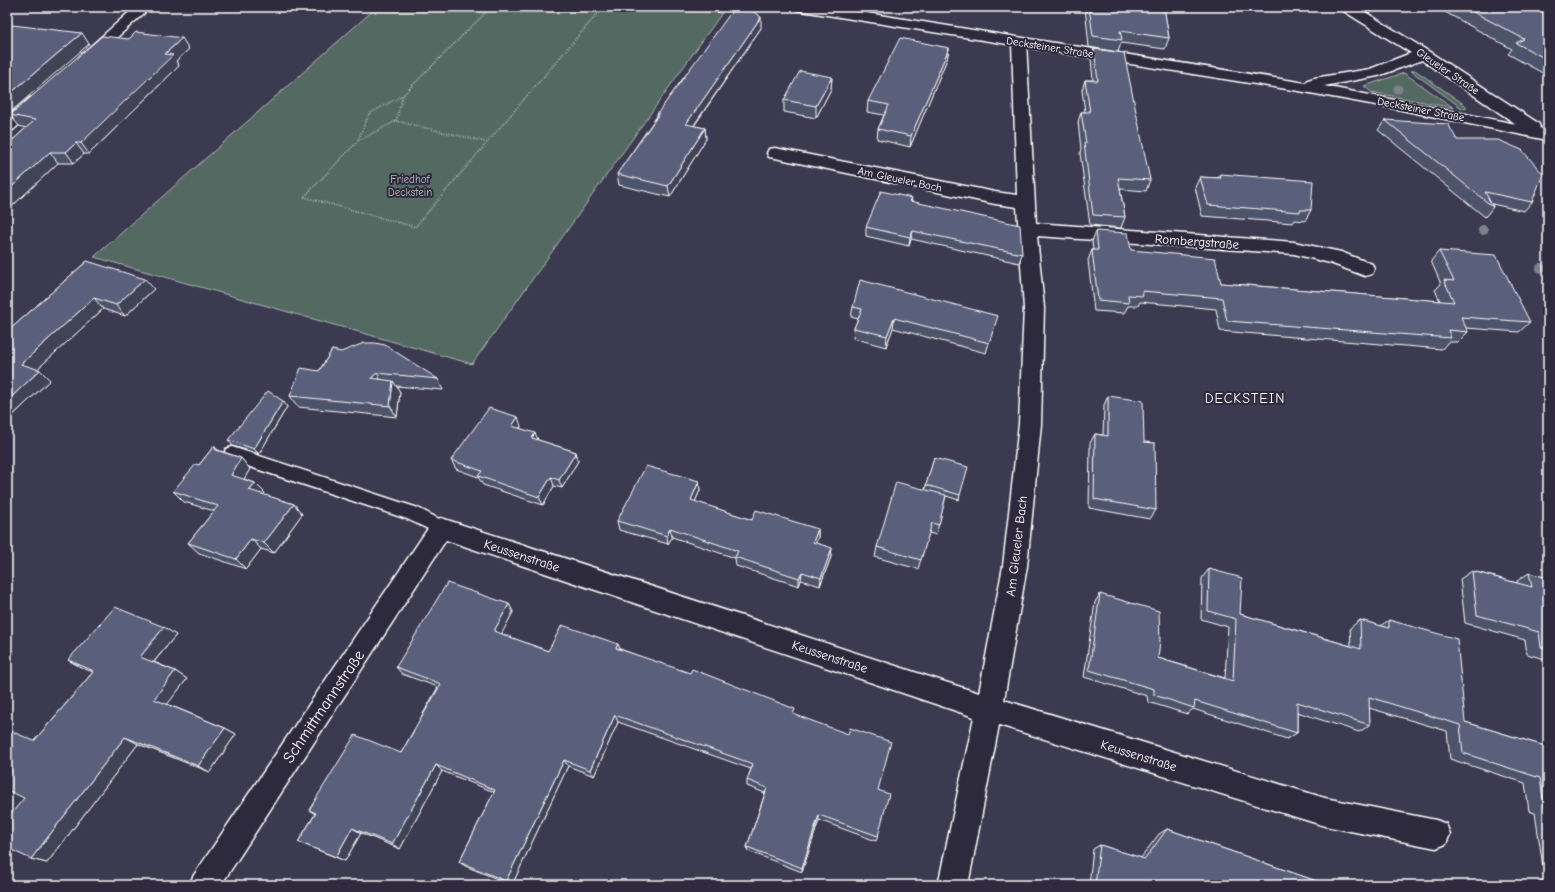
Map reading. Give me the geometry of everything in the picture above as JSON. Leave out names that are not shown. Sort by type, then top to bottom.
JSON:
[{"type":"street","points":[[78,64],[144,7]]},
{"type":"street","name":"Decksteiner Straße","points":[[802,7],[1299,86],[1392,103],[1545,136]]},
{"type":"street","name":"Gleueler Straße","points":[[1347,7],[1423,54],[1545,136]]},
{"type":"street","name":"Am Gleueler Bach","points":[[953,885],[989,709],[1015,566],[1030,424],[1034,308],[1025,202],[1019,42]]},
{"type":"street","name":"Decksteiner Straße","points":[[1299,86],[1373,73],[1423,54]]},
{"type":"street","points":[[7,126],[49,90]]},
{"type":"street","name":"Am Gleueler Bach","points":[[775,153],[995,198],[1025,202]]},
{"type":"street","name":"Rombergstraße","points":[[1027,229],[1294,248],[1334,257],[1365,269]]},
{"type":"street","name":"Keussenstraße","points":[[441,528],[989,709],[1325,812],[1436,834]]},
{"type":"street","name":"Schmittmannstraße","points":[[204,885],[441,528]]},
{"type":"lane","name":"Keussenstraße","points":[[232,454],[412,513],[441,528]]},
{"type":"path","points":[[358,141],[369,114],[404,95],[491,7]]},
{"type":"path","points":[[486,142],[396,121],[358,141],[304,197],[415,227],[486,142],[603,7]]},
{"type":"path","points":[[396,121],[404,95]]},
{"type":"green space","name":"Friedhof Deckstein","points":[[377,7],[671,7],[722,13],[472,364],[94,257]]},
{"type":"green space","points":[[1415,70],[1465,105],[1467,108],[1463,109],[1411,71]]},
{"type":"green space","points":[[1404,73],[1454,108],[1371,92],[1364,86]]},
{"type":"building","points":[[735,7],[747,7],[761,17],[686,124],[705,128],[668,186],[617,174],[659,114],[657,114]]},
{"type":"building","points":[[1089,7],[1164,7],[1169,38],[1120,31],[1122,40],[1093,36]]},
{"type":"building","points":[[1464,7],[1548,7],[1548,60],[1516,43],[1524,39]]},
{"type":"building","points":[[12,25],[82,33],[7,96],[7,29]]},
{"type":"building","points":[[136,32],[182,38],[165,54],[173,55],[81,143],[76,143],[66,152],[50,152],[7,191],[7,145],[35,120],[10,115],[102,36],[129,39]]},
{"type":"building","points":[[900,38],[949,48],[911,136],[878,129],[889,105],[868,101]]},
{"type":"building","points":[[1094,49],[1124,53],[1150,180],[1118,178],[1125,217],[1093,215],[1084,143],[1086,143],[1081,112],[1090,112],[1085,80],[1098,81]]},
{"type":"building","points":[[800,71],[832,77],[816,106],[784,100]]},
{"type":"building","points":[[1385,120],[1448,124],[1457,140],[1498,140],[1522,150],[1543,174],[1532,202],[1485,192],[1493,207]]},
{"type":"building","points":[[1220,174],[1313,181],[1311,210],[1300,210],[1300,212],[1208,205],[1200,177],[1221,178]]},
{"type":"building","points":[[881,191],[912,198],[910,201],[1020,225],[1022,254],[913,231],[910,237],[866,227]]},
{"type":"building","points":[[1096,231],[1128,233],[1131,250],[1215,258],[1221,283],[1454,302],[1444,280],[1454,281],[1439,251],[1496,255],[1530,322],[1461,317],[1468,332],[1448,330],[1451,338],[1227,321],[1222,298],[1142,291],[1143,296],[1128,295],[1129,303],[1098,300],[1092,250],[1098,250]]},
{"type":"building","points":[[87,261],[145,279],[116,305],[94,298],[21,364],[40,370],[7,401],[7,332]]},
{"type":"building","points":[[860,280],[998,316],[989,343],[894,318],[887,336],[854,328],[862,309],[853,307]]},
{"type":"building","points":[[364,343],[385,345],[438,379],[377,373],[371,378],[393,381],[390,406],[290,396],[301,368],[319,371],[332,350],[341,352]]},
{"type":"building","points":[[268,391],[283,401],[254,449],[228,440]]},
{"type":"building","points":[[1108,396],[1143,401],[1144,442],[1155,443],[1156,510],[1094,499],[1095,434],[1108,436]]},
{"type":"building","points":[[489,408],[518,417],[512,426],[535,433],[532,438],[576,452],[559,480],[551,477],[539,497],[478,476],[482,471],[451,460]]},
{"type":"building","points":[[214,446],[216,450],[241,458],[231,475],[255,483],[249,490],[294,504],[264,543],[251,539],[236,559],[188,543],[218,506],[173,491],[196,464],[199,465]]},
{"type":"building","points":[[934,458],[968,467],[960,495],[926,485]]},
{"type":"building","points":[[646,466],[699,481],[691,500],[752,520],[756,510],[818,529],[813,542],[832,548],[821,578],[802,572],[799,578],[735,557],[738,551],[670,528],[667,536],[617,521]]},
{"type":"building","points":[[896,482],[946,495],[939,525],[932,523],[921,560],[877,547]]},
{"type":"building","points":[[1209,569],[1242,578],[1240,614],[1361,649],[1360,620],[1389,628],[1389,620],[1457,639],[1465,722],[1548,747],[1548,807],[1544,806],[1540,778],[1463,753],[1460,725],[1369,697],[1370,725],[1297,702],[1297,733],[1195,701],[1194,708],[1154,695],[1154,689],[1089,670],[1100,594],[1159,611],[1160,641],[1158,658],[1233,681],[1236,619],[1208,611]]},
{"type":"building","points":[[1472,571],[1532,587],[1529,573],[1548,578],[1548,649],[1541,647],[1539,632],[1477,615]]},
{"type":"building","points":[[447,583],[509,604],[494,631],[548,651],[562,625],[618,644],[616,648],[690,673],[692,669],[795,709],[793,714],[848,734],[850,728],[891,742],[878,790],[889,794],[878,836],[819,815],[802,868],[747,847],[767,788],[747,780],[753,764],[615,715],[590,770],[564,760],[506,881],[459,862],[495,790],[436,765],[392,844],[352,828],[336,857],[298,842],[316,813],[309,810],[355,735],[401,753],[441,684],[396,667]]},
{"type":"building","points":[[115,607],[164,627],[140,657],[175,671],[154,699],[225,728],[198,766],[125,737],[31,859],[7,848],[7,819],[24,798],[7,790],[7,735],[11,731],[34,741],[94,671],[68,660]]},
{"type":"building","points":[[1167,829],[1328,885],[1095,885],[1100,845],[1145,859]]},
{"type":"district","name":"DECKSTEIN","points":[[1245,398]]}]
